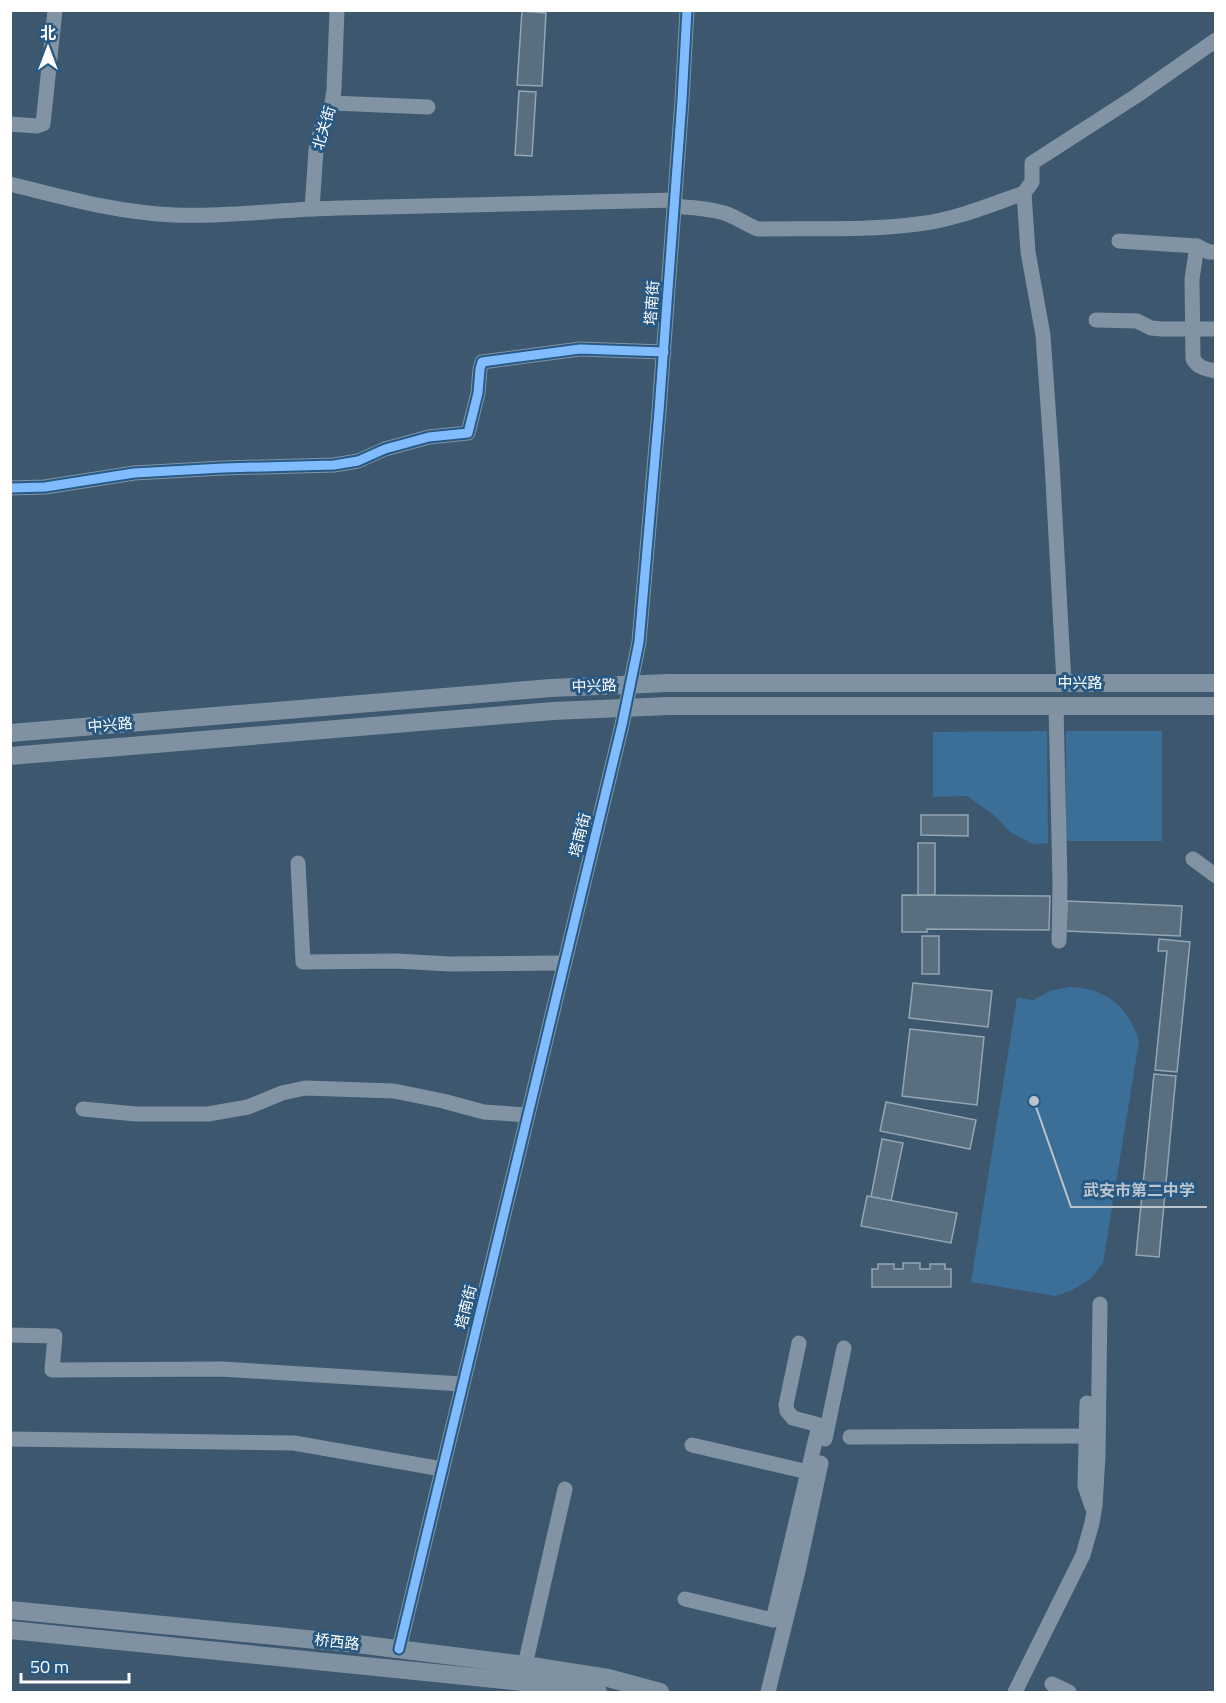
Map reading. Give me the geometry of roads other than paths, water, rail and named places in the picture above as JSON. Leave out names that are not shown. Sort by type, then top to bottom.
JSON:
[{"type":"main road","name":"中兴路","points":[[10,733],[551,688],[669,683],[1215,683]]},
{"type":"main road","name":"中兴路","points":[[10,756],[553,711],[669,706],[1215,706]]},
{"type":"main road","name":"桥西路","points":[[10,1610],[399,1649],[608,1678],[660,1692]]},
{"type":"main road","name":"桥西路","points":[[10,1630],[502,1686],[559,1686],[598,1692]]},
{"type":"street","points":[[10,124],[37,126],[43,123],[55,10]]},
{"type":"street","name":"北关街","points":[[312,210],[316,150],[321,129],[332,104],[334,90],[337,10]]},
{"type":"street","name":"塔南街","points":[[399,1649],[626,708],[639,642],[663,352],[687,10]]},
{"type":"street","points":[[1064,683],[1043,335],[1028,252],[1024,194],[1032,182],[1032,163],[1136,96],[1215,40]]},
{"type":"street","points":[[332,104],[428,106]]},
{"type":"street","points":[[10,183],[74,200],[141,213],[209,215],[312,210],[674,203],[729,214],[758,229],[919,224],[942,220],[1024,194]]},
{"type":"street","points":[[1119,241],[1197,246],[1209,252],[1215,252]]},
{"type":"street","points":[[1197,246],[1192,279],[1193,359],[1201,367],[1215,371]]},
{"type":"street","points":[[1096,320],[1137,321],[1151,328],[1162,329],[1215,329]]},
{"type":"street","points":[[10,488],[45,486],[134,473],[334,465],[358,461],[385,449],[429,437],[468,433],[478,393],[482,362],[580,349],[663,352]]},
{"type":"street","points":[[1056,706],[1059,941]]},
{"type":"street","points":[[1193,859],[1215,876]]},
{"type":"street","points":[[298,863],[303,962],[564,963]]},
{"type":"street","points":[[83,1109],[136,1114],[208,1114],[248,1107],[282,1093],[305,1088],[394,1091],[484,1112],[527,1115]]},
{"type":"street","points":[[1015,1692],[1083,1554],[1094,1514],[1098,1456],[1100,1304]]},
{"type":"street","points":[[10,1335],[55,1336],[52,1370],[222,1369],[462,1384]]},
{"type":"street","points":[[685,1599],[773,1620],[819,1425],[793,1418],[787,1412],[786,1406],[799,1343]]},
{"type":"street","points":[[768,1692],[798,1571],[844,1348]]},
{"type":"street","points":[[1087,1403],[1085,1486],[1094,1514]]},
{"type":"street","points":[[850,1437],[1086,1436]]},
{"type":"street","points":[[10,1439],[294,1443],[442,1469]]},
{"type":"street","points":[[692,1445],[808,1472]]},
{"type":"street","points":[[525,1665],[565,1489]]},
{"type":"street","points":[[1052,1684],[1069,1692]]},
{"type":"place","name":"武安市第二中学","points":[[1034,1101]]}]
